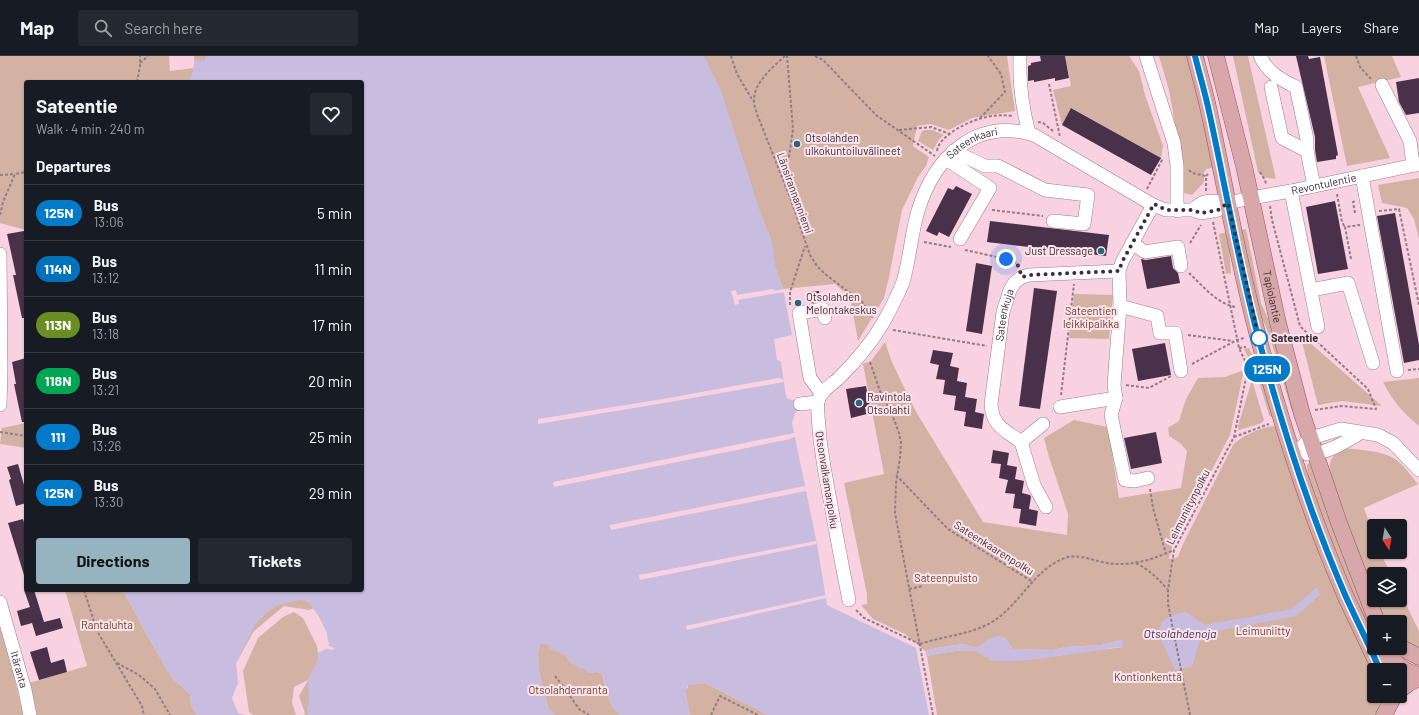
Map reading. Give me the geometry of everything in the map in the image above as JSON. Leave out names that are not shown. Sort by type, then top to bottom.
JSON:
[{"type":"main road","name":"Tapiolantie","points":[[1195,56],[1210,114],[1228,203],[1259,339],[1282,420],[1304,487],[1346,596],[1377,663]]},
{"type":"main road","name":"Tapiolantie","points":[[1216,56],[1231,110],[1278,323],[1302,414],[1339,523],[1375,615]]},
{"type":"main road","points":[[1407,651],[1419,657]]},
{"type":"main road","points":[[1390,655],[1393,660],[1401,667],[1412,674],[1419,675]]},
{"type":"main road","points":[[1407,685],[1419,678]]},
{"type":"street","points":[[1020,56],[1019,78],[1029,134]]},
{"type":"street","points":[[1146,56],[1174,143],[1178,211]]},
{"type":"street","points":[[1260,56],[1271,72],[1283,81],[1296,87],[1307,139],[1307,151],[1314,186]]},
{"type":"street","points":[[1382,85],[1410,141],[1416,165]]},
{"type":"street","points":[[1271,87],[1282,138],[1307,151]]},
{"type":"street","name":"Sateenkaari","points":[[865,354],[898,295],[903,282],[918,209],[931,181],[945,156],[975,136],[991,131],[1002,130],[1018,130],[1029,134],[1050,144],[1166,210],[1193,210],[1199,203],[1213,201],[1228,203]]},
{"type":"street","points":[[945,156],[990,188],[958,245]]},
{"type":"street","points":[[945,156],[985,166],[998,166],[1044,190],[1088,195],[1084,224],[1053,221]]},
{"type":"street","name":"Revontulentie","points":[[1228,203],[1416,165]]},
{"type":"street","points":[[1362,176],[1397,371]]},
{"type":"street","points":[[1292,191],[1318,327]]},
{"type":"street","points":[[1148,478],[1135,481],[1125,480],[1111,415],[1116,398],[1114,385],[1120,306],[1119,271],[1122,262],[1154,204]]},
{"type":"street","points":[[1132,243],[1145,252],[1178,247],[1181,266]]},
{"type":"street","points":[[0,254],[0,405]]},
{"type":"street","name":"Sateenkuja","points":[[1021,442],[995,422],[991,412],[1003,312],[1010,290],[1015,282],[1022,277],[1029,275],[1119,271]]},
{"type":"street","points":[[1311,290],[1348,283],[1373,363]]},
{"type":"street","points":[[1120,306],[1157,316],[1160,333],[1175,334],[1181,370]]},
{"type":"street","points":[[819,397],[810,378],[799,313],[823,309],[825,318]]},
{"type":"street","points":[[800,404],[819,397],[865,354]]},
{"type":"street","name":"Otsonvalkamanpolku","points":[[819,397],[819,437],[849,600]]},
{"type":"street","points":[[1060,407],[1116,398]]},
{"type":"street","points":[[1043,424],[1021,442],[1034,486],[1046,507]]},
{"type":"street","points":[[1294,455],[1311,438],[1341,429],[1378,435],[1392,443],[1419,470]]},
{"type":"street","points":[[1294,455],[1316,454],[1345,442],[1360,433]]},
{"type":"street","name":"Itäranta","points":[[0,602],[25,690],[30,715]]},
{"type":"path","points":[[137,80],[140,56]]},
{"type":"path","points":[[140,63],[148,56]]},
{"type":"path","points":[[731,56],[737,74],[754,102]]},
{"type":"path","points":[[782,176],[788,164],[793,129],[786,56]]},
{"type":"path","name":"Länsirannanniemi","points":[[786,56],[759,83],[755,91],[754,102],[756,114],[782,176],[806,244],[817,266],[825,274],[862,302],[876,321]]},
{"type":"path","points":[[815,56],[823,60],[876,115],[898,130],[945,156]]},
{"type":"path","points":[[980,119],[1006,92],[1001,74],[988,56]]},
{"type":"path","points":[[1356,56],[1360,67],[1376,84],[1382,85]]},
{"type":"path","points":[[1049,84],[1060,140]]},
{"type":"path","points":[[898,130],[931,127],[950,134]]},
{"type":"path","points":[[1146,190],[1158,166]]},
{"type":"path","points":[[1176,166],[1187,168],[1192,173],[1206,176]]},
{"type":"path","points":[[0,175],[24,172]]},
{"type":"path","points":[[0,215],[3,202],[15,174]]},
{"type":"path","points":[[1336,193],[1351,259]]},
{"type":"path","points":[[979,207],[1002,212],[1042,216],[1053,221]]},
{"type":"path","points":[[1368,212],[1399,209],[1419,305]]},
{"type":"path","points":[[1178,247],[1189,244],[1203,222]]},
{"type":"path","points":[[1345,228],[1362,224]]},
{"type":"path","points":[[911,240],[958,245],[1024,264]]},
{"type":"path","points":[[799,313],[791,310],[790,292],[806,244]]},
{"type":"path","points":[[1017,263],[1022,277]]},
{"type":"path","points":[[1181,266],[1219,301],[1230,306],[1237,307]]},
{"type":"path","points":[[1060,407],[1076,274]]},
{"type":"path","points":[[1224,276],[1230,274]]},
{"type":"path","points":[[1285,292],[1290,291]]},
{"type":"path","points":[[1294,328],[1300,326]]},
{"type":"path","points":[[889,330],[999,348]]},
{"type":"path","points":[[1175,334],[1234,342]]},
{"type":"path","points":[[1239,348],[1246,347]]},
{"type":"path","points":[[865,354],[899,433],[901,450],[896,475],[894,513],[933,715]]},
{"type":"path","name":"Leimuniitynpolku","points":[[1190,715],[1170,614],[1168,590],[1174,550],[1234,437],[1248,368]]},
{"type":"path","points":[[0,432],[24,436]]},
{"type":"path","name":"Sateenkaarenpolku","points":[[896,475],[948,529],[1034,582]]},
{"type":"path","points":[[1148,478],[1153,508],[1166,554]]},
{"type":"path","points":[[849,600],[864,618],[920,644],[966,632],[992,622],[1021,596],[1047,568],[1065,558],[1081,557],[1108,564],[1136,563],[1174,550]]},
{"type":"path","points":[[1136,563],[1148,570],[1160,580],[1168,590]]},
{"type":"path","points":[[909,589],[923,586]]},
{"type":"path","points":[[85,592],[97,631],[142,706],[144,715]]},
{"type":"path","points":[[116,662],[139,675],[155,688],[170,715]]},
{"type":"path","points":[[555,676],[579,709],[589,715]]},
{"type":"path","points":[[710,715],[720,696],[758,715]]},
{"type":"green space","points":[[0,56],[169,56],[170,71],[194,68],[194,56],[244,56],[214,80],[24,80],[24,229],[0,223]]},
{"type":"green space","points":[[697,56],[1007,56],[1015,111],[972,118],[949,130],[930,124],[917,126],[913,146],[929,157],[926,166],[918,177],[902,210],[884,298],[858,341],[850,297],[835,284],[783,289]]},
{"type":"green space","points":[[1065,56],[1129,56],[1139,71],[1145,95],[1163,146],[1161,158],[1072,108],[1062,125],[1053,90],[1071,86]]},
{"type":"green space","points":[[1159,56],[1187,56],[1215,167],[1207,169],[1204,172],[1204,182],[1192,195],[1184,193],[1169,90]]},
{"type":"green space","points":[[1233,56],[1248,56],[1276,179],[1263,177],[1258,172]]},
{"type":"green space","points":[[1324,56],[1392,56],[1401,77],[1358,87],[1390,158],[1347,166]]},
{"type":"green space","points":[[933,130],[944,135],[940,138],[933,150],[918,141],[922,131]]},
{"type":"green space","points":[[1419,178],[1419,239],[1414,219],[1407,208],[1382,203],[1378,185]]},
{"type":"green space","points":[[1246,229],[1261,303],[1271,325],[1296,410],[1292,412],[1269,334],[1260,314],[1241,230]]},
{"type":"green space","points":[[1228,232],[1231,273],[1226,274],[1219,234]]},
{"type":"green space","name":"Sateentien leikkipaikka","points":[[1074,294],[1113,295],[1109,339],[1069,338]]},
{"type":"green space","points":[[1300,334],[1382,406],[1342,401],[1318,405]]},
{"type":"green space","points":[[885,342],[892,362],[915,410],[983,522],[1067,535],[1068,514],[1044,438],[1074,420],[1108,427],[1119,498],[1181,488],[1187,451],[1180,443],[1169,436],[1168,428],[1179,421],[1186,399],[1198,378],[1225,377],[1244,370],[1230,435],[1172,547],[1169,559],[1178,557],[1183,544],[1233,445],[1242,438],[1254,432],[1266,427],[1277,426],[1370,663],[1367,663],[1367,703],[1380,703],[1377,715],[937,715],[927,656],[964,650],[978,652],[989,657],[989,660],[1010,661],[1123,647],[1122,641],[1101,645],[1066,647],[1052,650],[1013,649],[1004,637],[977,648],[962,644],[925,651],[905,634],[873,619],[861,605],[867,604],[867,594],[844,483],[884,474],[863,364],[871,361]]},
{"type":"green space","points":[[1249,348],[1262,375],[1274,417],[1269,415],[1258,378],[1244,349]]},
{"type":"green space","points":[[1419,378],[1419,426],[1398,406],[1383,382]]},
{"type":"green space","points":[[1252,380],[1264,420],[1262,423],[1239,430],[1238,426]]},
{"type":"green space","points":[[24,423],[24,448],[0,444],[2,428]]},
{"type":"green space","points":[[1343,448],[1370,451],[1389,456],[1401,464],[1418,484],[1364,508],[1368,519],[1367,559],[1384,559],[1388,567],[1367,567],[1367,576],[1330,473],[1331,461],[1336,453]]},
{"type":"green space","points":[[1310,462],[1368,615],[1367,625],[1343,569],[1308,479],[1307,465]]},
{"type":"green space","name":"Rantaluhta","points":[[66,592],[124,592],[172,678],[190,694],[191,705],[197,715],[36,715],[29,683],[87,666]]},
{"type":"green space","points":[[293,593],[317,607],[309,610],[284,606],[254,631],[236,663],[250,622]]},
{"type":"green space","points":[[1407,606],[1419,631],[1419,652],[1407,644],[1407,615],[1382,615],[1378,607]]},
{"type":"green space","points":[[294,612],[303,618],[317,646],[318,653],[327,649],[323,654],[315,715],[304,715],[305,713],[299,696],[308,680],[294,687],[292,702],[296,715],[253,715],[249,712],[243,671],[258,638],[283,617]]},
{"type":"green space","points":[[0,628],[13,672],[23,715],[0,715]]},
{"type":"green space","name":"Otsolahdenranta","points":[[540,643],[547,644],[565,655],[570,662],[590,673],[602,673],[607,695],[613,708],[621,715],[555,715],[548,708],[539,672],[538,654]]},
{"type":"green space","points":[[705,683],[768,715],[690,715],[685,691],[688,685]]},
{"type":"water","points":[[206,56],[704,56],[720,88],[760,211],[772,241],[776,270],[783,289],[792,335],[774,339],[777,360],[781,362],[786,396],[788,399],[797,401],[801,409],[795,413],[792,423],[817,544],[827,605],[916,648],[929,715],[768,715],[705,683],[688,685],[685,691],[690,715],[621,715],[611,704],[607,695],[602,673],[589,673],[585,669],[579,668],[570,662],[565,655],[550,649],[547,644],[541,643],[538,654],[539,672],[548,708],[555,715],[308,715],[308,680],[318,659],[318,653],[327,649],[333,650],[334,648],[328,645],[330,643],[328,642],[327,633],[318,615],[308,602],[300,600],[278,605],[267,612],[255,625],[236,663],[238,683],[232,698],[238,713],[245,715],[197,715],[191,705],[190,694],[172,678],[124,592],[364,592],[364,80],[189,80],[193,71],[194,59],[200,62],[203,59],[204,62]]},
{"type":"water","name":"Otsolahdenoja","points":[[1317,587],[1320,595],[1296,616],[1202,634],[1192,667],[1175,670],[1160,638],[1157,638],[1161,624],[1172,615],[1186,612],[1204,625],[1292,609]]},
{"type":"water","name":"Otsolahdenoja","points":[[998,636],[1004,637],[1013,649],[1052,650],[1066,647],[1101,645],[1120,640],[1122,640],[1124,647],[1017,661],[989,660],[989,657],[978,652],[964,650],[927,656],[925,651],[962,644],[977,648],[989,639]]},
{"type":"pier","points":[[773,289],[774,291],[783,289],[784,292],[738,300],[739,304],[735,305],[731,291],[736,290],[737,295]]},
{"type":"pier","points":[[778,378],[783,379],[784,382],[538,424],[538,419],[663,399]]},
{"type":"pier","points":[[794,433],[795,437],[791,439],[554,487],[553,482]]},
{"type":"pier","points":[[805,486],[806,491],[611,530],[610,525]]},
{"type":"pier","points":[[816,541],[817,544],[640,580],[639,575]]},
{"type":"pier","points":[[826,595],[826,598],[687,630],[686,626]]},
{"type":"building","points":[[1040,56],[1065,56],[1069,78],[1055,81],[1055,78],[1034,82],[1034,80],[1028,81],[1028,66],[1031,65],[1031,63],[1041,61]]},
{"type":"building","points":[[1296,56],[1308,56],[1309,59],[1320,57],[1338,155],[1336,156],[1336,159],[1317,162],[1315,137]]},
{"type":"building","points":[[1419,78],[1419,113],[1406,115],[1399,102],[1396,82]]},
{"type":"building","points":[[1071,108],[1161,158],[1151,175],[1062,125]]},
{"type":"building","points":[[956,186],[972,194],[949,237],[939,232],[937,236],[926,231],[948,188],[953,190]]},
{"type":"building","points":[[1335,201],[1348,269],[1318,274],[1306,207]]},
{"type":"building","points":[[1395,213],[1419,345],[1419,360],[1404,363],[1377,216]]},
{"type":"building","points":[[990,221],[1109,235],[1106,256],[987,242]]},
{"type":"building","points":[[24,231],[24,318],[22,318],[13,275],[16,275],[7,234]]},
{"type":"building","points":[[1171,256],[1173,268],[1178,273],[1180,283],[1147,289],[1141,259],[1146,260]]},
{"type":"building","points":[[976,263],[992,266],[982,334],[966,331]]},
{"type":"building","points":[[1034,288],[1057,291],[1040,409],[1019,406]]},
{"type":"building","points":[[819,291],[821,301],[811,303],[809,292]]},
{"type":"building","points":[[1165,343],[1171,375],[1138,381],[1132,349]]},
{"type":"building","points":[[933,350],[953,353],[950,366],[959,368],[957,381],[967,383],[965,397],[977,399],[975,412],[984,414],[982,429],[964,426],[966,412],[954,410],[956,396],[943,394],[945,380],[936,379],[939,365],[930,363]]},
{"type":"building","points":[[24,359],[24,422],[22,422],[14,384],[16,384],[12,362]]},
{"type":"building","name":"Ravintola Otsolahti","points":[[866,386],[870,407],[865,407],[867,414],[851,418],[846,389]]},
{"type":"building","points":[[1156,432],[1162,463],[1131,469],[1124,438]]},
{"type":"building","points":[[993,450],[1009,453],[1007,465],[1017,467],[1015,479],[1024,481],[1022,493],[1030,495],[1031,497],[1029,509],[1038,511],[1036,526],[1019,523],[1021,509],[1013,508],[1015,494],[1005,493],[1008,480],[999,478],[1001,464],[991,463]]},
{"type":"building","points":[[18,464],[24,485],[24,504],[16,506],[7,467]]},
{"type":"building","points":[[23,519],[24,575],[8,523]]},
{"type":"building","points":[[25,592],[35,592],[44,622],[60,618],[63,628],[36,636],[32,623],[21,626],[17,611],[30,607]]},
{"type":"building","points":[[47,647],[51,663],[64,659],[67,672],[39,680],[30,652]]},
{"type":"bus line","name":"125N","points":[[1195,56],[1210,114],[1254,321],[1282,420],[1320,530],[1346,596],[1377,663]]},
{"type":"place","name":"Otsolahden ulkokuntoiluvälineet","points":[[797,144]]},
{"type":"place","name":"Just Dressage","points":[[1101,251]]},
{"type":"place","name":"Otsolahden Melontakeskus","points":[[798,303]]},
{"type":"place","name":"Sateentie","points":[[1259,338]]},
{"type":"place","name":"Ravintola Otsolahti","points":[[859,403]]},
{"type":"route","points":[[1006,259],[1017,263],[1022,277],[1029,275],[1119,271],[1122,262],[1154,204],[1166,210],[1193,210],[1201,213],[1218,210],[1228,203],[1259,338]]},
{"type":"park label","name":"Sateenpuisto","points":[[946,578]]},
{"type":"park label","name":"Leimuniitty","points":[[1263,631]]},
{"type":"park label","name":"Kontionkenttä","points":[[1148,677]]}]
